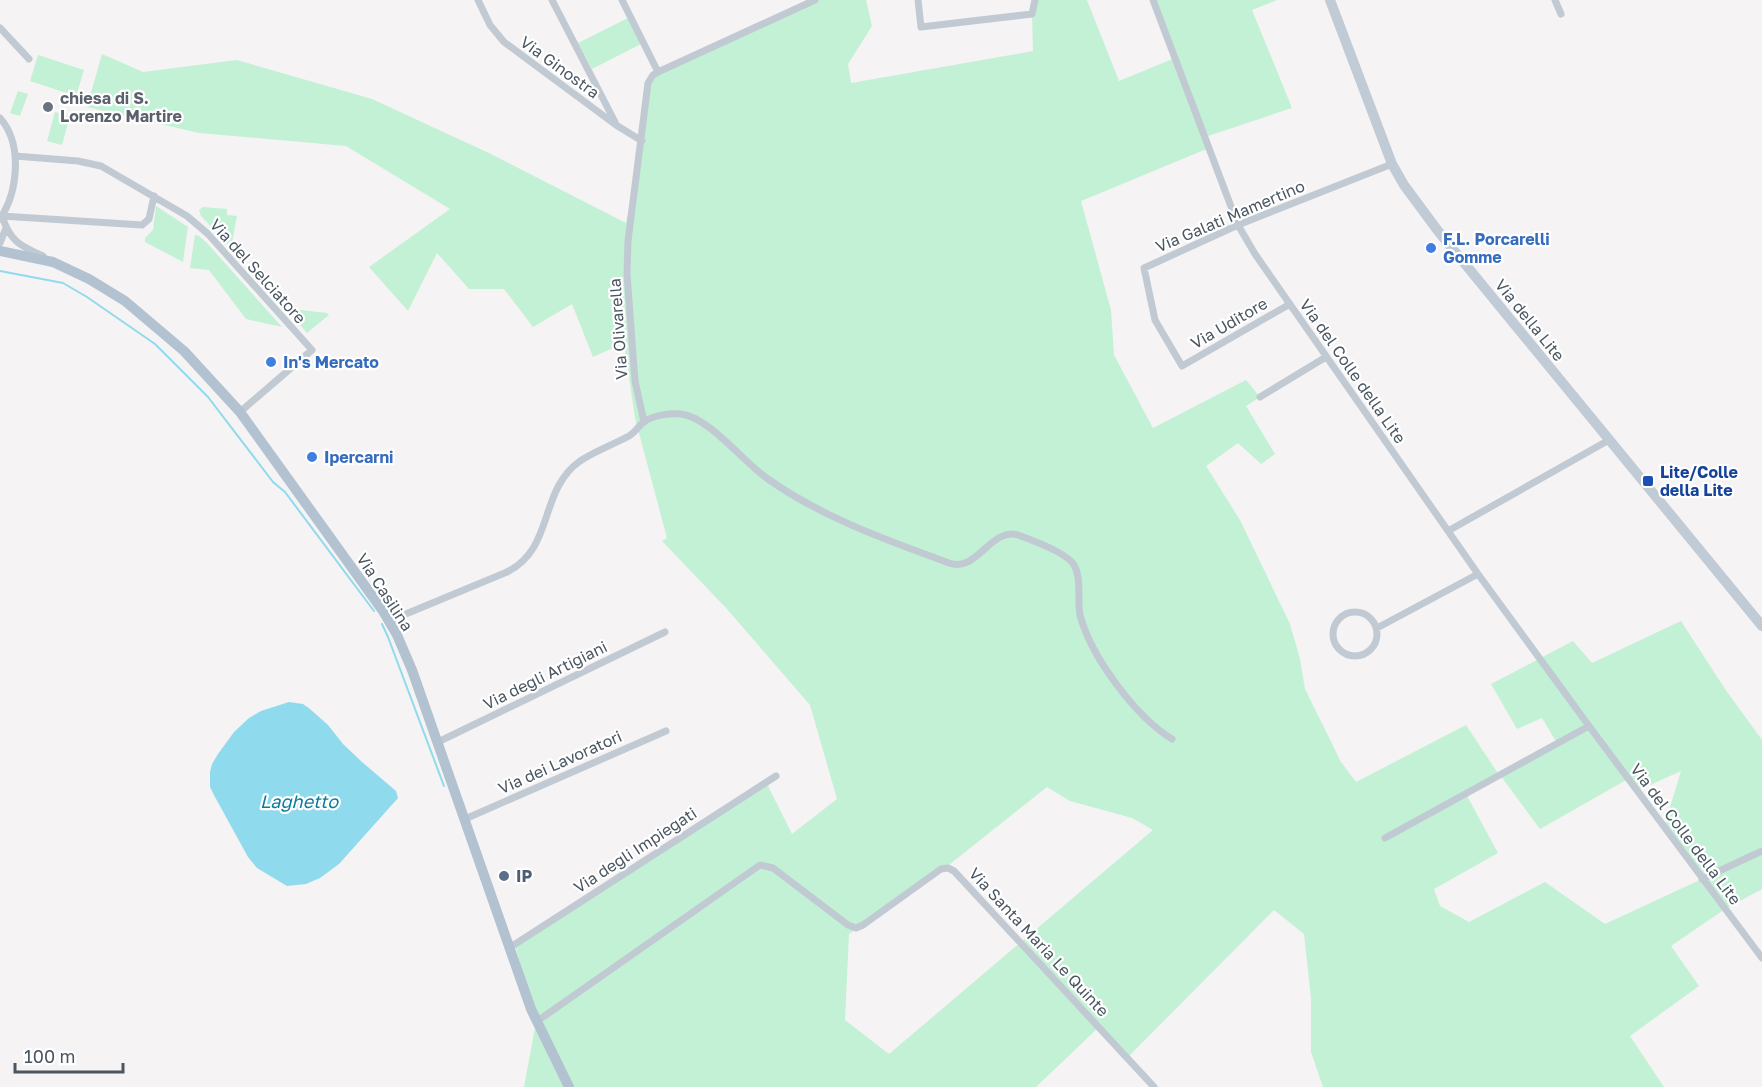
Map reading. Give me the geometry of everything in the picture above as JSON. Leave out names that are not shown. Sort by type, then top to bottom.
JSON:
[{"type":"main road","name":"Via Casilina","points":[[0,251],[35,257],[63,266],[119,297],[198,364],[240,412],[389,621],[409,663],[438,742],[536,1022],[569,1087]]},
{"type":"street","name":"Via Ginostra","points":[[478,0],[490,25],[504,42],[642,141]]},
{"type":"street","points":[[552,0],[616,124]]},
{"type":"street","points":[[622,0],[658,72],[815,0]]},
{"type":"street","points":[[918,0],[921,27],[1032,14],[1035,0]]},
{"type":"street","name":"Via del Colle della Lite","points":[[1153,0],[1238,225],[1255,255],[1478,574],[1762,958]]},
{"type":"street","name":"Via della Lite","points":[[1330,0],[1392,164],[1404,185],[1438,231],[1762,626]]},
{"type":"street","points":[[1555,0],[1561,14]]},
{"type":"street","points":[[0,28],[29,59]]},
{"type":"street","name":"Via Olivarella","points":[[644,422],[635,381],[627,274],[628,241],[648,83],[658,72]]},
{"type":"street","points":[[0,118],[8,131],[16,168],[12,190],[1,217],[12,238],[21,246],[63,266]]},
{"type":"street","name":"Via del Selciatore","points":[[15,156],[93,163],[114,172],[154,196],[202,228],[312,350],[240,412]]},
{"type":"street","name":"Via Galati Mamertino","points":[[1182,366],[1155,321],[1144,268],[1238,225],[1392,164]]},
{"type":"street","points":[[1,217],[142,225],[150,217],[154,196]]},
{"type":"street","points":[[0,243],[6,228]]},
{"type":"street","name":"Via Uditore","points":[[1182,366],[1290,304]]},
{"type":"street","points":[[1260,397],[1326,357]]},
{"type":"street","points":[[389,621],[507,572],[521,563],[529,556],[536,544],[557,489],[568,472],[599,449],[632,434],[653,417],[673,414],[696,418],[760,474],[800,500],[872,534],[952,564],[967,563],[999,538],[1010,534],[1020,536],[1065,557],[1073,564],[1076,571],[1080,616],[1099,657],[1117,685],[1138,710],[1153,725],[1173,738]]},
{"type":"street","points":[[1448,531],[1609,440]]},
{"type":"street","points":[[1377,628],[1478,574]]},
{"type":"street","points":[[1348,613],[1362,613],[1374,622],[1377,628],[1373,648],[1362,656],[1348,656],[1337,648],[1334,642],[1333,628],[1336,621],[1348,613]]},
{"type":"street","name":"Via degli Artigiani","points":[[438,742],[665,632]]},
{"type":"street","points":[[1385,838],[1589,726]]},
{"type":"street","name":"Via dei Lavoratori","points":[[465,819],[666,731]]},
{"type":"street","name":"Via degli Impiegati","points":[[509,948],[776,776]]},
{"type":"street","points":[[1702,879],[1762,851]]},
{"type":"street","name":"Via Santa Maria Le Quinte","points":[[536,1022],[760,866],[773,868],[848,925],[856,928],[941,869],[948,868],[954,871],[1154,1087]]},
{"type":"green space","points":[[815,0],[866,0],[872,26],[848,64],[851,83],[1033,51],[1032,14],[1035,0],[1087,0],[1119,81],[1175,58],[1153,0],[1277,0],[1252,10],[1292,108],[1205,137],[1209,148],[1081,201],[1111,310],[1114,355],[1153,428],[1246,380],[1260,397],[1246,406],[1275,454],[1261,464],[1238,443],[1206,466],[1240,520],[1290,624],[1300,659],[1305,689],[1341,762],[1356,782],[1466,725],[1499,775],[1557,743],[1542,718],[1517,729],[1491,684],[1573,641],[1592,663],[1681,621],[1725,689],[1762,740],[1762,889],[1725,909],[1671,946],[1699,986],[1630,1036],[1664,1087],[1323,1087],[1311,1052],[1311,998],[1304,934],[1274,910],[1128,1057],[1099,1027],[1036,1087],[524,1087],[536,1022],[515,945],[766,782],[792,834],[837,799],[810,705],[727,609],[662,541],[667,538],[635,418],[624,343],[593,357],[572,304],[533,327],[504,289],[469,289],[437,253],[408,311],[369,267],[450,209],[346,146],[199,133],[87,107],[102,54],[143,72],[237,60],[372,99],[491,154],[626,223],[642,141],[648,83],[658,72]],"holes":[[[1681,771],[1664,827],[1702,879],[1605,924],[1545,882],[1469,922],[1440,906],[1434,889],[1498,853],[1466,794],[1500,775],[1540,829],[1628,779],[1637,791]],[[1047,787],[1070,801],[1132,818],[1153,830],[889,1054],[845,1020],[849,934],[945,868]]]},
{"type":"green space","points":[[628,18],[641,44],[592,69],[578,43]]},
{"type":"green space","points":[[38,55],[84,70],[76,96],[30,81]]},
{"type":"green space","points":[[18,91],[28,94],[20,116],[10,113]]},
{"type":"green space","points":[[55,112],[70,116],[62,145],[47,141]]},
{"type":"green space","points":[[156,206],[188,227],[183,262],[145,242],[145,238],[153,230]]},
{"type":"green space","points":[[203,207],[227,209],[227,215],[237,216],[231,248],[201,216],[199,210]]},
{"type":"green space","points":[[195,235],[207,243],[282,327],[246,319],[209,270],[190,268]]},
{"type":"green space","points":[[292,309],[329,315],[307,333],[289,312]]},
{"type":"water","name":"Laghetto","points":[[289,702],[303,704],[310,709],[328,725],[343,744],[396,791],[398,798],[339,864],[320,878],[306,884],[287,886],[257,868],[248,857],[210,787],[210,772],[218,754],[234,732],[249,718],[261,711]]},
{"type":"waterway","points":[[0,271],[63,283],[155,344],[208,397],[273,482],[285,492],[374,611]]},
{"type":"waterway","points":[[382,624],[444,786]]},
{"type":"place","name":"chiesa di S. Lorenzo Martire","points":[[48,107]]},
{"type":"place","name":"F.L. Porcarelli Gomme","points":[[1431,248]]},
{"type":"place","name":"In's Mercato","points":[[271,362]]},
{"type":"place","name":"Ipercarni","points":[[312,457]]},
{"type":"place","name":"Lite/Colle della Lite","points":[[1648,481]]},
{"type":"place","name":"IP","points":[[504,876]]}]
